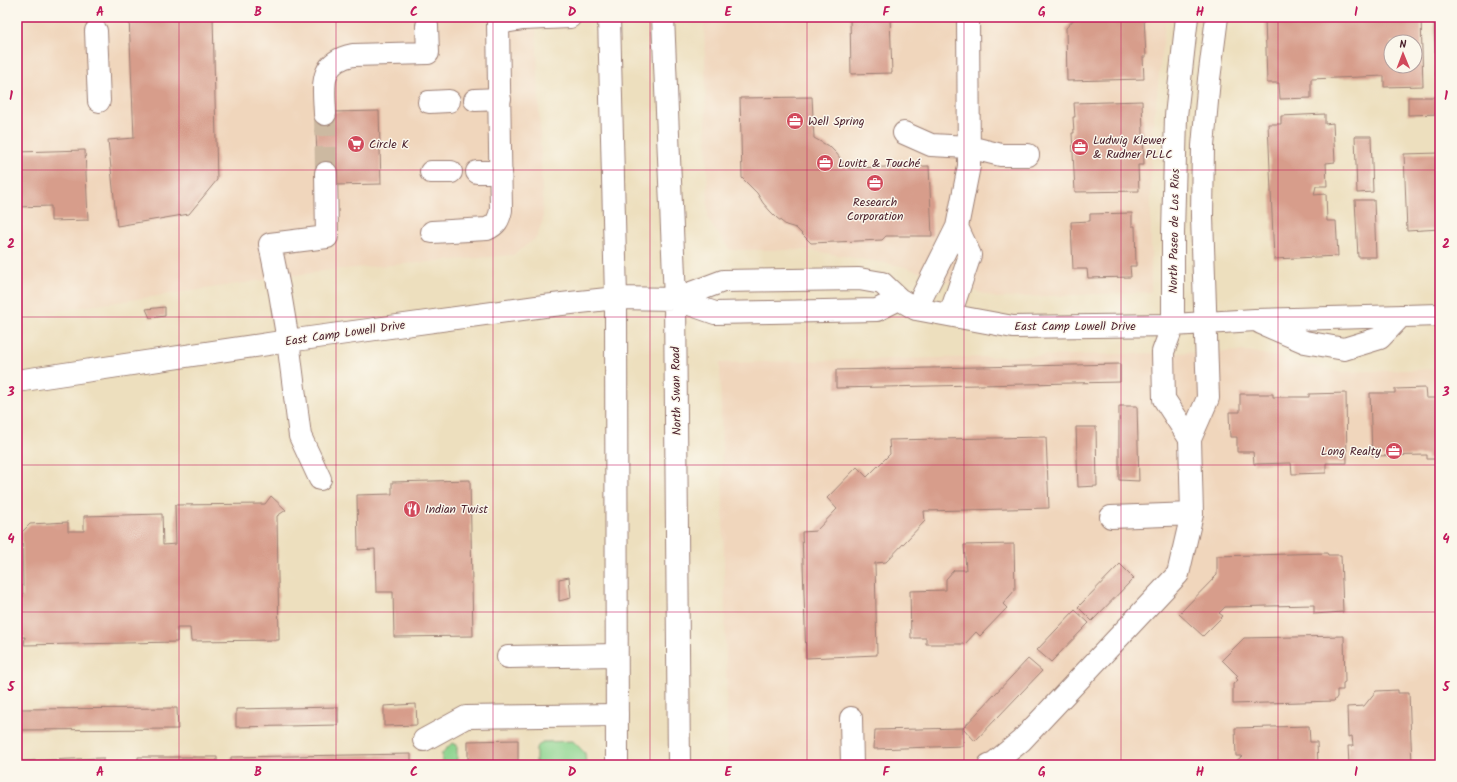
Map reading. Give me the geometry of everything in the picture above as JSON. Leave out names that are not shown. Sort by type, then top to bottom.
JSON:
[{"type":"main road","points":[[432,232],[480,230],[495,225],[499,218],[501,210],[501,172],[498,23],[524,19],[570,17]]},
{"type":"main road","points":[[609,17],[616,298],[617,765]]},
{"type":"main road","name":"North Swan Road","points":[[663,17],[675,299],[679,765]]},
{"type":"main road","points":[[908,304],[957,227],[969,166],[968,17]]},
{"type":"main road","name":"North Paseo de Los Rios","points":[[1173,325],[1173,232],[1176,116],[1187,17]]},
{"type":"main road","points":[[989,765],[994,763],[1021,741],[1178,574],[1192,514],[1190,439],[1208,398],[1202,216],[1203,146],[1217,17]]},
{"type":"main road","points":[[325,114],[324,81],[330,66],[336,60],[344,56],[353,55],[428,52],[427,26]]},
{"type":"main road","points":[[96,31],[99,101]]},
{"type":"main road","points":[[475,100],[500,99]]},
{"type":"main road","points":[[904,133],[931,145],[969,147],[1001,155],[1028,155]]},
{"type":"main road","points":[[477,172],[501,172]]},
{"type":"main road","points":[[320,479],[300,436],[288,341],[270,244],[327,237],[326,173]]},
{"type":"main road","points":[[950,315],[970,255],[957,227]]},
{"type":"main road","name":"East Camp Lowell Drive","points":[[675,299],[723,281],[859,279],[882,283],[908,304],[950,315],[1013,327],[1173,325],[1255,320],[1436,315]]},
{"type":"main road","name":"East Camp Lowell Drive","points":[[17,381],[288,341],[544,306],[616,298],[675,299],[715,313],[877,310],[908,304]]},
{"type":"main road","name":"East Camp Lowell Drive","points":[[1255,320],[1305,342],[1344,349],[1380,338],[1401,316]]},
{"type":"main road","points":[[1173,325],[1163,352],[1164,399],[1190,439]]},
{"type":"main road","points":[[1111,517],[1192,514]]},
{"type":"main road","points":[[508,657],[616,655]]},
{"type":"main road","points":[[424,740],[466,716],[617,716]]},
{"type":"main road","points":[[851,718],[852,765]]},
{"type":"shaded area","points":[[17,17],[536,17],[543,220],[536,238],[513,255],[331,270],[17,317]]},
{"type":"shaded area","points":[[704,17],[1166,17],[1151,143],[1151,292],[996,298],[901,266],[808,250],[730,250],[708,220]]},
{"type":"shaded area","points":[[1250,351],[1339,372],[1440,369],[1440,765],[728,765],[720,363]]},
{"type":"green space","points":[[573,741],[585,753],[586,765],[536,765],[536,748],[542,742]]},
{"type":"green space","points":[[452,743],[457,745],[457,765],[442,765],[442,753]]},
{"type":"building","points":[[129,17],[213,17],[217,180],[189,214],[117,226],[108,140],[134,138]]},
{"type":"building","points":[[850,17],[890,17],[892,73],[851,74]]},
{"type":"building","points":[[1076,17],[1144,17],[1146,57],[1143,57],[1144,79],[1067,81],[1066,28]]},
{"type":"building","points":[[1265,17],[1421,17],[1421,34],[1383,34],[1383,74],[1423,74],[1423,86],[1384,87],[1384,76],[1311,79],[1311,98],[1280,99],[1279,83],[1267,83]]},
{"type":"building","points":[[1434,17],[1440,17],[1440,75],[1436,76]]},
{"type":"building","points":[[812,97],[814,138],[830,147],[847,168],[929,166],[932,236],[886,236],[882,240],[811,243],[796,228],[786,225],[777,218],[763,203],[757,193],[742,178],[740,98]]},
{"type":"building","points":[[1408,97],[1439,97],[1440,114],[1408,115]]},
{"type":"building","points":[[1142,101],[1144,165],[1138,165],[1139,191],[1075,192],[1072,133],[1074,133],[1074,103]]},
{"type":"building","name":"Circle K","points":[[379,111],[381,184],[334,185],[318,173],[315,114],[332,112]]},
{"type":"building","points":[[1325,114],[1325,124],[1333,123],[1335,162],[1326,163],[1327,186],[1316,186],[1314,195],[1326,194],[1327,221],[1336,221],[1338,256],[1274,259],[1268,124],[1281,124],[1281,116]]},
{"type":"building","points":[[1355,136],[1371,136],[1373,192],[1357,193]]},
{"type":"building","points":[[85,150],[88,220],[51,221],[51,206],[17,207],[17,152]]},
{"type":"building","points":[[1440,153],[1440,229],[1407,231],[1404,154]]},
{"type":"building","points":[[1355,200],[1374,200],[1376,257],[1358,257]]},
{"type":"building","points":[[1132,213],[1132,226],[1135,226],[1136,266],[1130,266],[1131,277],[1088,278],[1087,269],[1073,269],[1071,222],[1090,221],[1090,214]]},
{"type":"building","points":[[165,307],[165,316],[150,318],[146,309]]},
{"type":"building","points":[[1120,364],[1120,382],[836,388],[836,370]]},
{"type":"building","points":[[1425,388],[1426,398],[1440,398],[1440,459],[1427,459],[1427,455],[1372,456],[1370,393],[1395,393],[1395,389]]},
{"type":"building","points":[[1346,393],[1347,463],[1326,463],[1326,473],[1292,474],[1291,463],[1254,464],[1253,452],[1237,452],[1237,437],[1230,437],[1229,412],[1240,412],[1240,394],[1273,394],[1273,397],[1309,397],[1309,394]]},
{"type":"building","points":[[1119,406],[1137,406],[1139,481],[1119,480]]},
{"type":"building","points":[[1076,427],[1096,427],[1097,486],[1078,487]]},
{"type":"building","points":[[1046,437],[1049,508],[924,511],[925,521],[886,562],[875,563],[877,655],[806,658],[802,532],[816,531],[837,509],[827,498],[857,467],[867,477],[890,454],[889,440]]},
{"type":"building","points":[[470,480],[473,636],[394,637],[393,592],[376,592],[375,549],[358,550],[357,495],[392,494],[392,482]]},
{"type":"building","points":[[271,496],[286,510],[277,516],[279,640],[191,641],[190,628],[177,628],[177,642],[24,645],[25,637],[17,637],[17,597],[23,597],[22,532],[30,524],[68,522],[68,531],[84,531],[84,516],[162,514],[163,545],[176,544],[175,505],[265,504]]},
{"type":"building","points":[[1014,544],[1015,590],[1003,604],[1007,608],[980,636],[976,632],[965,644],[926,644],[926,638],[911,638],[910,591],[946,590],[946,579],[954,570],[966,570],[964,545]]},
{"type":"building","points":[[1327,553],[1328,555],[1341,555],[1343,612],[1314,614],[1314,605],[1225,607],[1219,613],[1223,616],[1203,636],[1179,614],[1217,575],[1217,556]]},
{"type":"building","points":[[1120,564],[1134,578],[1092,621],[1078,607]]},
{"type":"building","points":[[569,577],[571,598],[559,601],[559,579]]},
{"type":"building","points":[[1075,610],[1089,623],[1051,662],[1037,650]]},
{"type":"building","points":[[1344,636],[1345,682],[1343,683],[1343,690],[1337,690],[1337,697],[1334,701],[1233,704],[1233,684],[1238,680],[1236,678],[1238,676],[1222,660],[1244,638]]},
{"type":"building","points":[[1028,659],[1042,671],[975,741],[963,728]]},
{"type":"building","points":[[1398,690],[1398,693],[1409,693],[1412,765],[1349,765],[1348,746],[1353,746],[1352,736],[1348,737],[1347,707],[1364,706],[1376,691]]},
{"type":"building","points":[[416,704],[417,725],[384,726],[384,706]]},
{"type":"building","points":[[338,707],[338,725],[236,727],[236,709]]},
{"type":"building","points":[[177,708],[178,729],[17,730],[17,709]]},
{"type":"building","points":[[1309,726],[1310,742],[1317,742],[1318,765],[1232,765],[1242,756],[1236,756],[1235,728]]},
{"type":"building","points":[[963,728],[963,746],[874,749],[875,730]]},
{"type":"building","points":[[518,740],[518,765],[492,765],[492,761],[468,761],[468,741]]},
{"type":"building","points":[[411,754],[411,765],[231,765],[231,757]]},
{"type":"building","points":[[138,757],[217,757],[217,765],[138,765]]},
{"type":"building","points":[[103,758],[103,765],[17,765],[17,761]]},
{"type":"tunnel","points":[[325,114],[326,173]]},
{"type":"place","name":"Well Spring","points":[[795,121]]},
{"type":"place","name":"Circle K","points":[[356,144]]},
{"type":"place","name":"Ludwig Klewer & Rudner PLLC","points":[[1080,147]]},
{"type":"place","name":"Lovitt & Touché","points":[[825,163]]},
{"type":"place","name":"Research Corporation","points":[[875,183]]},
{"type":"place","name":"Long Realty","points":[[1394,451]]},
{"type":"place","name":"Indian Twist","points":[[412,509]]}]
